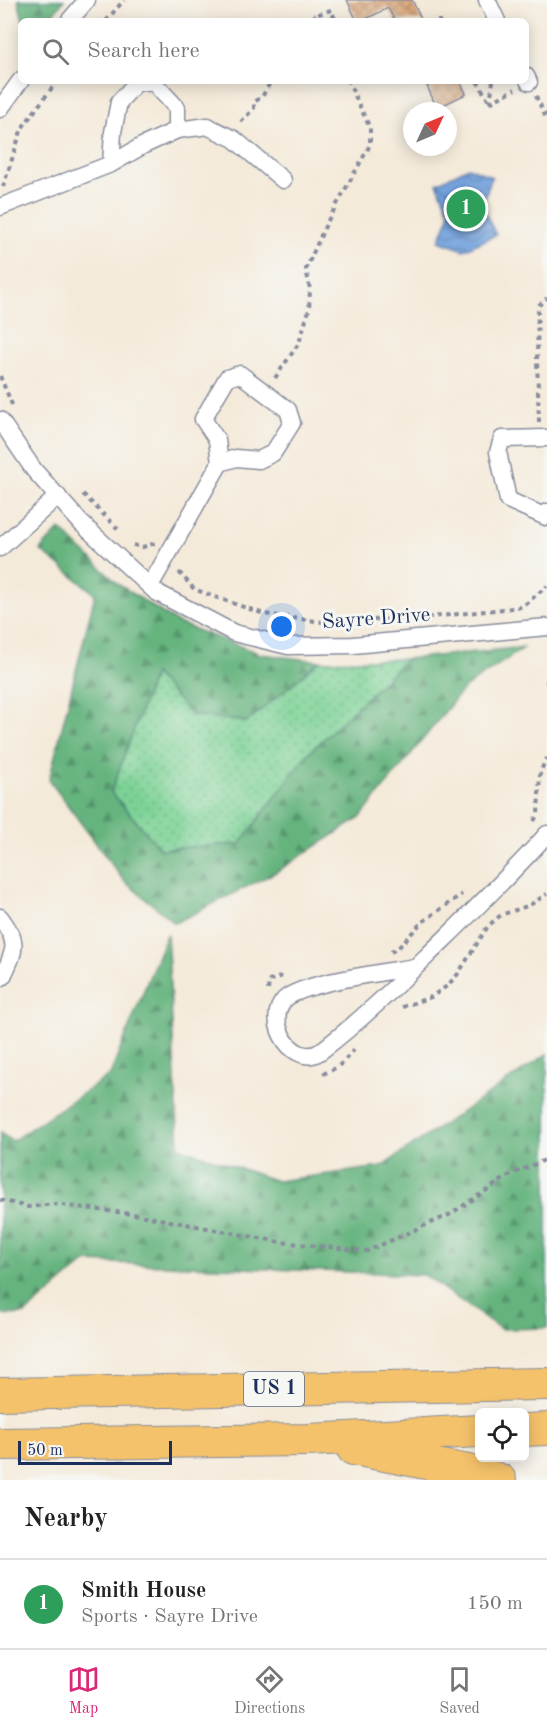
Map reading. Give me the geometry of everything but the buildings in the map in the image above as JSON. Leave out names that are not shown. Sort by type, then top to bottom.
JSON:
[{"type":"highway","name":"US 1","points":[[0,1394],[547,1384]]},
{"type":"highway","points":[[529,1430],[547,1429]]},
{"type":"highway","points":[[0,1444],[308,1440],[475,1431]]},
{"type":"highway","points":[[308,1440],[479,1473],[500,1480]]},
{"type":"street","points":[[72,18],[87,0]]},
{"type":"street","points":[[487,0],[496,18]]},
{"type":"street","points":[[0,109],[18,84]]},
{"type":"street","points":[[111,164],[113,132],[119,102],[134,84]]},
{"type":"street","points":[[154,84],[177,108],[177,130]]},
{"type":"street","points":[[0,207],[111,164],[142,146],[177,130],[208,126],[234,139],[283,180]]},
{"type":"street","points":[[150,586],[220,463],[217,440],[203,419],[227,378],[240,374],[288,410],[292,423],[273,453],[259,460],[236,458],[220,463]]},
{"type":"street","name":"Sayre Drive","points":[[0,420],[34,470],[81,523],[156,592],[234,633],[288,646],[353,645],[547,627]]},
{"type":"street","points":[[547,438],[502,439],[498,452],[508,500],[547,518]]},
{"type":"street","points":[[0,548],[58,496]]},
{"type":"street","points":[[415,967],[332,981],[294,993],[285,999],[279,1008],[276,1019],[280,1035],[297,1052],[306,1056],[316,1055],[354,1026],[415,967],[511,874],[547,834]]},
{"type":"street","points":[[0,917],[12,934],[14,953],[0,978]]},
{"type":"path","points":[[109,18],[124,0]]},
{"type":"path","points":[[311,18],[331,10],[335,18]]},
{"type":"path","points":[[529,81],[547,120]]},
{"type":"path","points":[[0,196],[22,128],[55,84]]},
{"type":"path","points":[[272,384],[299,343],[309,310],[310,289],[306,269],[326,224],[370,145],[370,128],[349,84]]},
{"type":"path","points":[[479,84],[490,104]]},
{"type":"path","points":[[490,104],[493,84]]},
{"type":"path","points":[[490,104],[520,84]]},
{"type":"path","points":[[539,422],[538,306],[547,298]]},
{"type":"path","points":[[0,376],[17,416]]},
{"type":"path","points":[[76,487],[124,537]]},
{"type":"path","points":[[131,545],[143,546],[154,543],[180,559],[178,571],[194,589],[264,614],[323,622],[422,618],[522,607],[547,586]]},
{"type":"path","points":[[547,680],[547,687]]},
{"type":"path","points":[[532,823],[538,814],[540,772],[547,758]]},
{"type":"path","points":[[385,955],[398,948],[421,923],[463,893]]},
{"type":"path","points":[[395,1010],[432,997],[447,986],[458,974],[488,926],[501,915],[530,905],[547,894]]},
{"type":"path","points":[[269,981],[285,975]]},
{"type":"path","points":[[323,1074],[338,1067],[361,1043]]},
{"type":"path","points":[[0,1200],[28,1207],[54,1204],[139,1215],[280,1242],[367,1251],[449,1215],[510,1175],[547,1159]]},
{"type":"green space","points":[[18,0],[64,0],[49,18],[22,18]]},
{"type":"green space","points":[[60,529],[118,584],[178,623],[261,654],[319,661],[247,722],[192,715],[154,674],[111,792],[160,849],[240,844],[306,756],[407,659],[525,647],[463,689],[360,818],[276,872],[175,923],[124,881],[49,780],[95,594],[40,550]]},
{"type":"green space","points":[[407,659],[306,756],[240,844],[160,849],[111,792],[154,674],[192,715],[247,722],[319,661]]},
{"type":"green space","points":[[167,933],[179,1147],[277,1181],[381,1167],[547,1054],[547,1328],[501,1329],[424,1275],[86,1262],[25,1314],[0,1315],[0,1133],[12,1141],[110,1075]]},
{"type":"water","points":[[468,167],[492,177],[482,206],[496,235],[464,250],[439,241],[450,213],[437,183]]},
{"type":"place","name":"Smith House","points":[[466,209]]}]
